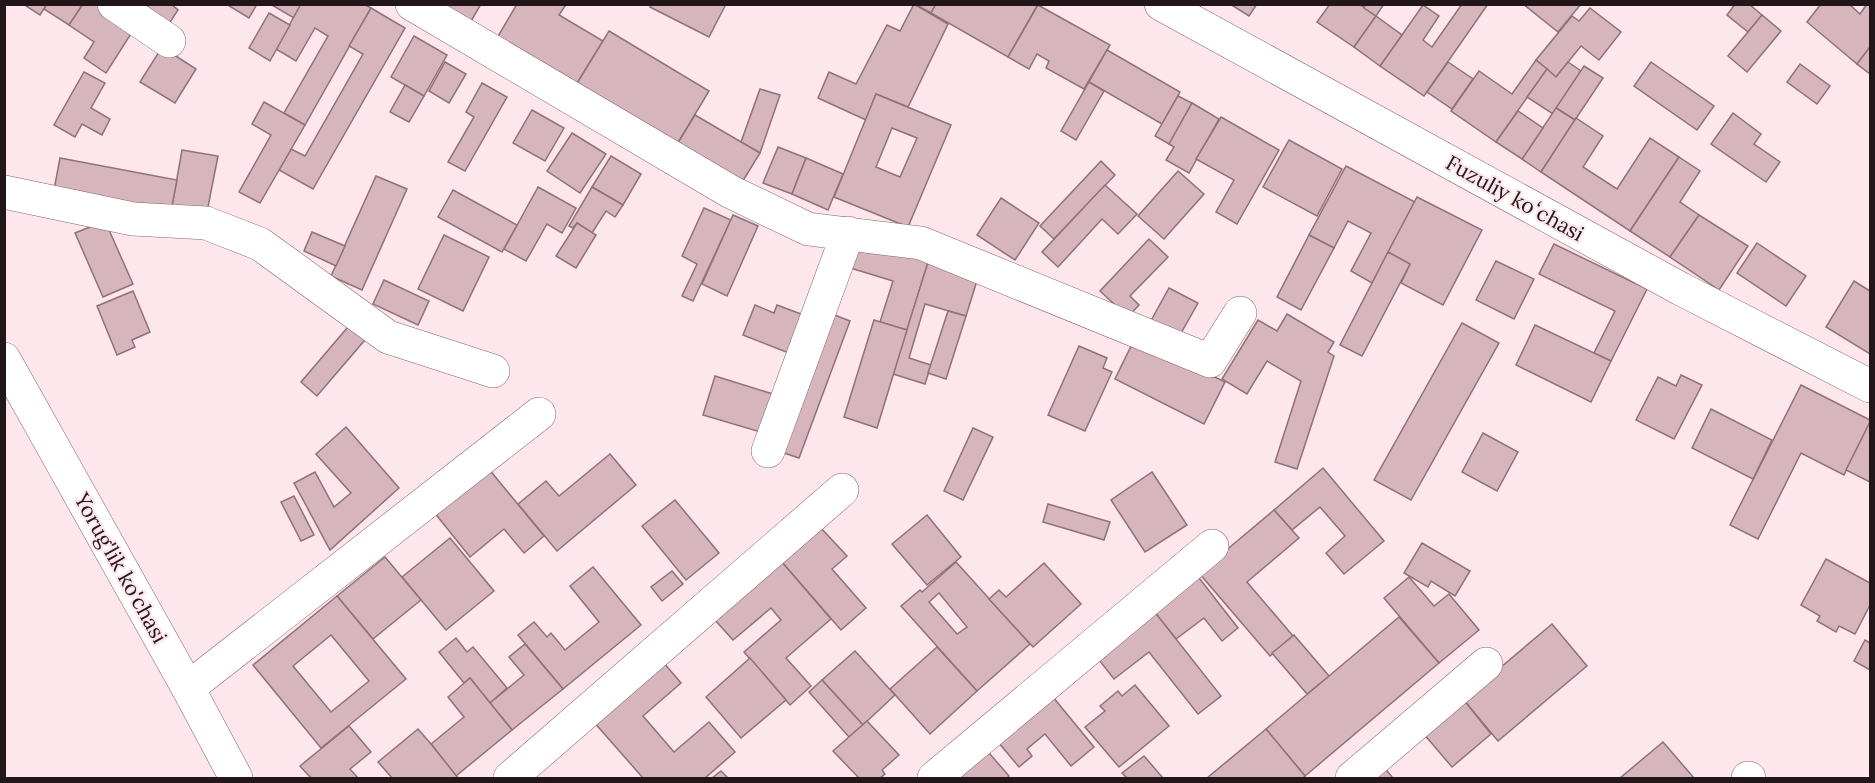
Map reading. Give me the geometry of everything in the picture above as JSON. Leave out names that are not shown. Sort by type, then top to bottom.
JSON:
[{"type":"street","points":[[114,4],[169,40]]},
{"type":"street","points":[[412,4],[731,192],[808,229],[921,243],[1210,361],[1240,313]]},
{"type":"street","name":"Fuzuliy koʻchasi","points":[[1161,4],[1681,289],[1870,386]]},
{"type":"street","points":[[4,192],[133,219],[207,223],[260,244],[388,337],[493,371]]},
{"type":"street","points":[[768,451],[848,233]]},
{"type":"street","name":"Yorug'lik ko'chasi","points":[[4,358],[236,778]]},
{"type":"street","points":[[188,688],[539,414]]},
{"type":"street","points":[[510,778],[842,490]]},
{"type":"street","points":[[934,778],[1212,546]]},
{"type":"street","points":[[1352,778],[1486,664]]},
{"type":"building","points":[[23,4],[47,4],[40,15]]},
{"type":"building","points":[[47,4],[83,4],[69,25],[44,9]]},
{"type":"building","points":[[83,4],[104,4],[136,26],[106,73],[84,58],[94,42],[69,25]]},
{"type":"building","points":[[139,4],[171,4],[178,10],[167,27]]},
{"type":"building","points":[[226,4],[257,4],[249,18]]},
{"type":"building","points":[[270,4],[301,4],[294,18]]},
{"type":"building","points":[[301,4],[364,4],[371,8],[305,125],[284,113],[328,36],[315,28],[296,61],[276,49]]},
{"type":"building","points":[[426,4],[481,4],[467,28]]},
{"type":"building","points":[[517,4],[563,4],[565,6],[559,15],[603,41],[576,85],[497,38]]},
{"type":"building","points":[[651,4],[723,4],[725,6],[709,37],[650,7]]},
{"type":"building","points":[[914,4],[948,24],[908,107],[876,94],[866,120],[818,98],[829,72],[856,84],[887,25],[900,31]]},
{"type":"building","points":[[915,4],[936,4],[931,13]]},
{"type":"building","points":[[936,4],[1038,4],[1008,57],[931,13]]},
{"type":"building","points":[[1230,4],[1257,4],[1249,16]]},
{"type":"building","points":[[1330,4],[1359,4],[1376,16],[1354,47],[1317,22]]},
{"type":"building","points":[[1366,4],[1384,4],[1376,16],[1364,8]]},
{"type":"building","points":[[1462,4],[1488,4],[1424,96],[1380,66],[1423,5],[1439,16],[1423,40],[1432,47]]},
{"type":"building","points":[[1523,4],[1581,4],[1558,32]]},
{"type":"building","points":[[1735,4],[1749,4],[1762,15],[1748,32],[1727,15]]},
{"type":"building","points":[[1821,4],[1849,4],[1860,14],[1867,4],[1870,4],[1870,47],[1857,64],[1807,22]]},
{"type":"building","points":[[1038,5],[1110,45],[1084,89],[1046,68],[1049,61],[1037,54],[1029,69],[1008,57]]},
{"type":"building","points":[[371,8],[405,28],[313,189],[279,170],[291,149],[305,156],[363,54],[349,46]]},
{"type":"building","points":[[1590,8],[1621,32],[1599,60],[1581,46],[1556,77],[1536,60],[1572,16],[1579,21]]},
{"type":"building","points":[[269,13],[290,25],[270,61],[249,48]]},
{"type":"building","points":[[1762,15],[1781,31],[1747,72],[1728,56]]},
{"type":"building","points":[[1376,16],[1402,35],[1380,66],[1354,47]]},
{"type":"building","points":[[609,31],[709,91],[676,146],[576,85]]},
{"type":"building","points":[[414,36],[447,55],[424,96],[391,77]]},
{"type":"building","points":[[162,47],[196,69],[175,103],[140,82]]},
{"type":"building","points":[[1870,47],[1870,74],[1857,64]]},
{"type":"building","points":[[1107,50],[1180,92],[1162,124],[1089,82]]},
{"type":"building","points":[[1536,60],[1547,69],[1496,142],[1451,111],[1479,71],[1512,94]]},
{"type":"building","points":[[445,62],[466,74],[449,103],[429,91]]},
{"type":"building","points":[[1448,62],[1473,79],[1452,109],[1427,92]]},
{"type":"building","points":[[1568,62],[1581,71],[1553,114],[1527,97],[1547,69],[1556,77]]},
{"type":"building","points":[[1651,62],[1714,106],[1697,130],[1634,86]]},
{"type":"building","points":[[1800,64],[1830,86],[1817,104],[1787,82]]},
{"type":"building","points":[[1584,66],[1603,78],[1575,120],[1556,108]]},
{"type":"building","points":[[84,72],[105,83],[91,108],[110,119],[102,135],[82,124],[75,137],[54,125]]},
{"type":"building","points":[[1089,82],[1104,91],[1076,140],[1061,131]]},
{"type":"building","points":[[482,83],[507,97],[465,171],[448,162],[474,117],[466,112]]},
{"type":"building","points":[[405,85],[424,96],[409,122],[390,112]]},
{"type":"building","points":[[760,89],[780,95],[760,153],[741,142]]},
{"type":"building","points":[[876,94],[951,125],[908,227],[834,197]],"holes":[[[892,128],[917,138],[900,177],[876,167]]]},
{"type":"building","points":[[1178,96],[1192,103],[1169,144],[1155,136]]},
{"type":"building","points":[[264,102],[305,125],[260,203],[239,192],[271,135],[252,124]]},
{"type":"building","points":[[1192,103],[1219,119],[1189,173],[1166,160],[1174,147],[1169,144]]},
{"type":"building","points":[[1556,108],[1575,120],[1541,172],[1522,159]]},
{"type":"building","points":[[532,110],[564,128],[545,161],[513,143]]},
{"type":"building","points":[[1518,111],[1543,128],[1522,159],[1496,142]]},
{"type":"building","points":[[1733,113],[1761,134],[1754,144],[1780,162],[1766,182],[1711,144]]},
{"type":"building","points":[[695,115],[760,153],[741,184],[676,146]]},
{"type":"building","points":[[1221,117],[1279,150],[1237,224],[1216,212],[1234,180],[1196,159]]},
{"type":"building","points":[[1576,118],[1603,136],[1583,167],[1617,189],[1650,138],[1679,157],[1630,231],[1541,172]]},
{"type":"building","points":[[572,133],[606,154],[580,193],[547,171]]},
{"type":"building","points":[[1289,140],[1342,169],[1317,216],[1263,187]]},
{"type":"building","points":[[778,147],[806,158],[792,194],[763,183]]},
{"type":"building","points":[[182,150],[218,156],[207,212],[172,206]]},
{"type":"building","points":[[611,156],[641,174],[623,205],[592,187]]},
{"type":"building","points":[[1679,157],[1700,171],[1680,202],[1699,215],[1670,257],[1630,231]]},
{"type":"building","points":[[60,158],[177,180],[171,211],[54,190]]},
{"type":"building","points":[[806,158],[843,174],[828,210],[792,194]]},
{"type":"building","points":[[1101,161],[1115,175],[1054,239],[1040,226]]},
{"type":"building","points":[[1346,166],[1415,202],[1372,283],[1351,271],[1371,233],[1348,221],[1334,248],[1309,235]]},
{"type":"building","points":[[1178,171],[1204,194],[1164,239],[1138,216]]},
{"type":"building","points":[[376,176],[407,189],[362,290],[331,276]]},
{"type":"building","points":[[1105,185],[1137,214],[1118,234],[1102,219],[1058,267],[1042,252]]},
{"type":"building","points":[[538,187],[576,208],[562,233],[547,224],[526,261],[504,249]]},
{"type":"building","points":[[592,187],[623,205],[615,217],[606,211],[592,233],[577,223],[573,228],[569,226]]},
{"type":"building","points":[[453,190],[517,225],[502,252],[438,217]]},
{"type":"building","points":[[1417,197],[1482,230],[1443,305],[1401,283],[1410,264],[1388,252]]},
{"type":"building","points":[[1001,198],[1039,223],[1015,260],[977,235]]},
{"type":"building","points":[[704,208],[731,220],[693,301],[682,296],[697,264],[682,256]]},
{"type":"building","points":[[733,215],[758,226],[727,296],[702,284]]},
{"type":"building","points":[[1699,215],[1748,246],[1719,290],[1670,257]]},
{"type":"building","points":[[105,221],[133,284],[103,297],[75,233]]},
{"type":"building","points":[[577,223],[596,235],[576,268],[556,256]]},
{"type":"building","points":[[312,232],[345,246],[336,266],[304,251]]},
{"type":"building","points":[[444,235],[489,257],[463,311],[418,289]]},
{"type":"building","points":[[1309,235],[1334,248],[1301,310],[1277,297]]},
{"type":"building","points":[[856,236],[929,259],[907,330],[880,322],[893,281],[847,267]]},
{"type":"building","points":[[1149,239],[1168,257],[1130,296],[1139,305],[1128,317],[1100,291]]},
{"type":"building","points":[[1757,243],[1806,276],[1786,306],[1737,273]]},
{"type":"building","points":[[1554,244],[1647,289],[1611,361],[1594,353],[1615,311],[1539,274]]},
{"type":"building","points":[[1388,252],[1410,264],[1362,356],[1340,345]]},
{"type":"building","points":[[930,256],[980,271],[966,316],[925,304],[909,358],[931,365],[925,384],[893,374]]},
{"type":"building","points":[[1496,261],[1534,279],[1514,319],[1476,300]]},
{"type":"building","points":[[384,280],[429,301],[418,325],[373,304]]},
{"type":"building","points":[[1854,281],[1870,291],[1870,354],[1826,327]]},
{"type":"building","points":[[1169,288],[1198,303],[1176,342],[1148,326]]},
{"type":"building","points":[[133,291],[150,332],[132,340],[135,347],[117,355],[97,306]]},
{"type":"building","points":[[755,305],[774,313],[777,305],[809,317],[794,355],[743,335]]},
{"type":"building","points":[[948,311],[966,316],[946,379],[928,373]]},
{"type":"building","points":[[827,312],[850,321],[799,458],[775,450]]},
{"type":"building","points":[[1287,314],[1334,342],[1328,352],[1334,356],[1297,469],[1275,462],[1301,381],[1267,361],[1247,394],[1222,379],[1258,320],[1277,331]]},
{"type":"building","points":[[874,320],[907,330],[877,428],[844,417]]},
{"type":"building","points":[[353,321],[370,334],[317,396],[301,382]]},
{"type":"building","points":[[1462,323],[1499,343],[1411,500],[1374,480]]},
{"type":"building","points":[[1535,325],[1611,361],[1591,402],[1516,365]]},
{"type":"building","points":[[1135,338],[1225,382],[1204,424],[1115,379]]},
{"type":"building","points":[[1079,346],[1107,358],[1103,368],[1112,372],[1085,431],[1048,415]]},
{"type":"building","points":[[1681,375],[1702,385],[1674,439],[1636,420],[1658,377],[1676,386]]},
{"type":"building","points":[[715,376],[776,395],[764,433],[703,415]]},
{"type":"building","points":[[1801,385],[1870,422],[1844,475],[1801,453],[1758,539],[1730,525]]},
{"type":"building","points":[[1711,409],[1772,440],[1753,479],[1692,448]]},
{"type":"building","points":[[1870,425],[1870,482],[1846,470]]},
{"type":"building","points":[[346,427],[399,488],[330,550],[294,483],[315,472],[334,507],[351,493],[316,454]]},
{"type":"building","points":[[973,428],[993,437],[963,500],[944,491]]},
{"type":"building","points":[[1483,433],[1518,452],[1497,491],[1462,472]]},
{"type":"building","points":[[610,454],[636,485],[557,551],[518,504],[546,481],[559,496]]},
{"type":"building","points":[[488,468],[544,536],[524,553],[504,529],[470,557],[434,512]]},
{"type":"building","points":[[1323,468],[1384,541],[1344,574],[1326,553],[1345,536],[1320,507],[1292,530],[1274,510]]},
{"type":"building","points":[[1152,472],[1187,525],[1145,552],[1111,500]]},
{"type":"building","points":[[294,496],[314,535],[301,541],[281,502]]},
{"type":"building","points":[[675,500],[719,553],[686,580],[642,526]]},
{"type":"building","points":[[1048,504],[1110,522],[1104,540],[1043,522]]},
{"type":"building","points":[[1274,510],[1299,538],[1247,582],[1293,636],[1270,656],[1199,573]]},
{"type":"building","points":[[927,515],[961,557],[927,585],[892,544]]},
{"type":"building","points":[[820,527],[847,556],[832,569],[866,608],[841,630],[781,561]]},
{"type":"building","points":[[450,538],[494,591],[446,630],[402,577]]},
{"type":"building","points":[[1422,543],[1470,571],[1455,596],[1431,581],[1428,587],[1404,573]]},
{"type":"building","points":[[385,557],[421,600],[373,639],[337,596]]},
{"type":"building","points":[[1826,559],[1870,583],[1870,605],[1855,634],[1839,626],[1836,632],[1817,621],[1820,616],[1801,605]]},
{"type":"building","points":[[781,561],[831,619],[786,658],[811,686],[790,705],[744,652],[781,620],[771,608],[733,640],[714,619]]},
{"type":"building","points":[[956,562],[1030,644],[977,691],[901,606],[920,590],[922,592]],"holes":[[[939,593],[967,627],[957,634],[929,602]]]},
{"type":"building","points":[[1044,563],[1081,604],[1033,647],[989,599],[999,590],[1006,597]]},
{"type":"building","points":[[593,567],[641,625],[563,689],[518,635],[534,622],[547,637],[551,633],[565,650],[599,622],[570,586]]},
{"type":"building","points":[[672,571],[683,584],[662,601],[651,587]]},
{"type":"building","points":[[1196,574],[1238,628],[1222,641],[1204,618],[1176,639],[1152,609]]},
{"type":"building","points":[[1409,577],[1434,606],[1449,594],[1479,630],[1439,663],[1384,598]]},
{"type":"building","points":[[337,596],[406,679],[321,748],[253,665]],"holes":[[[331,635],[369,681],[331,712],[293,666]]]},
{"type":"building","points":[[1150,606],[1221,696],[1198,714],[1149,652],[1114,679],[1092,651]]},
{"type":"building","points":[[1399,617],[1439,663],[1305,776],[1266,729]]},
{"type":"building","points":[[1552,624],[1587,666],[1498,741],[1463,699]]},
{"type":"building","points":[[1294,635],[1329,676],[1307,694],[1272,653]]},
{"type":"building","points":[[456,638],[467,652],[473,647],[507,688],[490,703],[470,678],[464,683],[439,652]]},
{"type":"building","points":[[1865,640],[1870,643],[1870,670],[1854,661]]},
{"type":"building","points":[[525,644],[563,689],[512,730],[490,703],[524,675],[509,657]]},
{"type":"building","points":[[937,647],[977,691],[930,734],[890,689]]},
{"type":"building","points":[[855,651],[895,695],[863,725],[822,680]]},
{"type":"building","points":[[750,658],[786,700],[741,738],[706,697]]},
{"type":"building","points":[[663,662],[681,683],[643,716],[674,752],[709,722],[735,752],[705,778],[643,778],[593,721]]},
{"type":"building","points":[[470,678],[512,730],[456,776],[431,744],[464,717],[448,697]]},
{"type":"building","points":[[822,680],[863,725],[849,737],[809,692]]},
{"type":"building","points":[[1135,685],[1169,726],[1119,767],[1085,727],[1105,711],[1100,706],[1118,691],[1122,696]]},
{"type":"building","points":[[1048,691],[1094,747],[1071,766],[1045,734],[1027,749],[1032,756],[1019,767],[993,736]]},
{"type":"building","points":[[1463,699],[1491,734],[1452,767],[1423,733]]},
{"type":"building","points":[[867,721],[899,755],[882,770],[885,774],[880,778],[859,778],[833,751]]},
{"type":"building","points":[[349,726],[371,752],[350,769],[358,778],[311,778],[300,766]]},
{"type":"building","points":[[418,729],[458,778],[392,778],[378,762]]},
{"type":"building","points":[[1266,729],[1305,776],[1303,778],[1207,778]]},
{"type":"building","points":[[1663,742],[1694,778],[1620,778]]},
{"type":"building","points":[[983,746],[1009,776],[1007,778],[945,778]]},
{"type":"building","points":[[1144,756],[1163,778],[1127,778],[1122,773]]},
{"type":"building","points":[[1382,765],[1393,778],[1367,778]]},
{"type":"building","points":[[721,771],[728,778],[712,778]]}]
